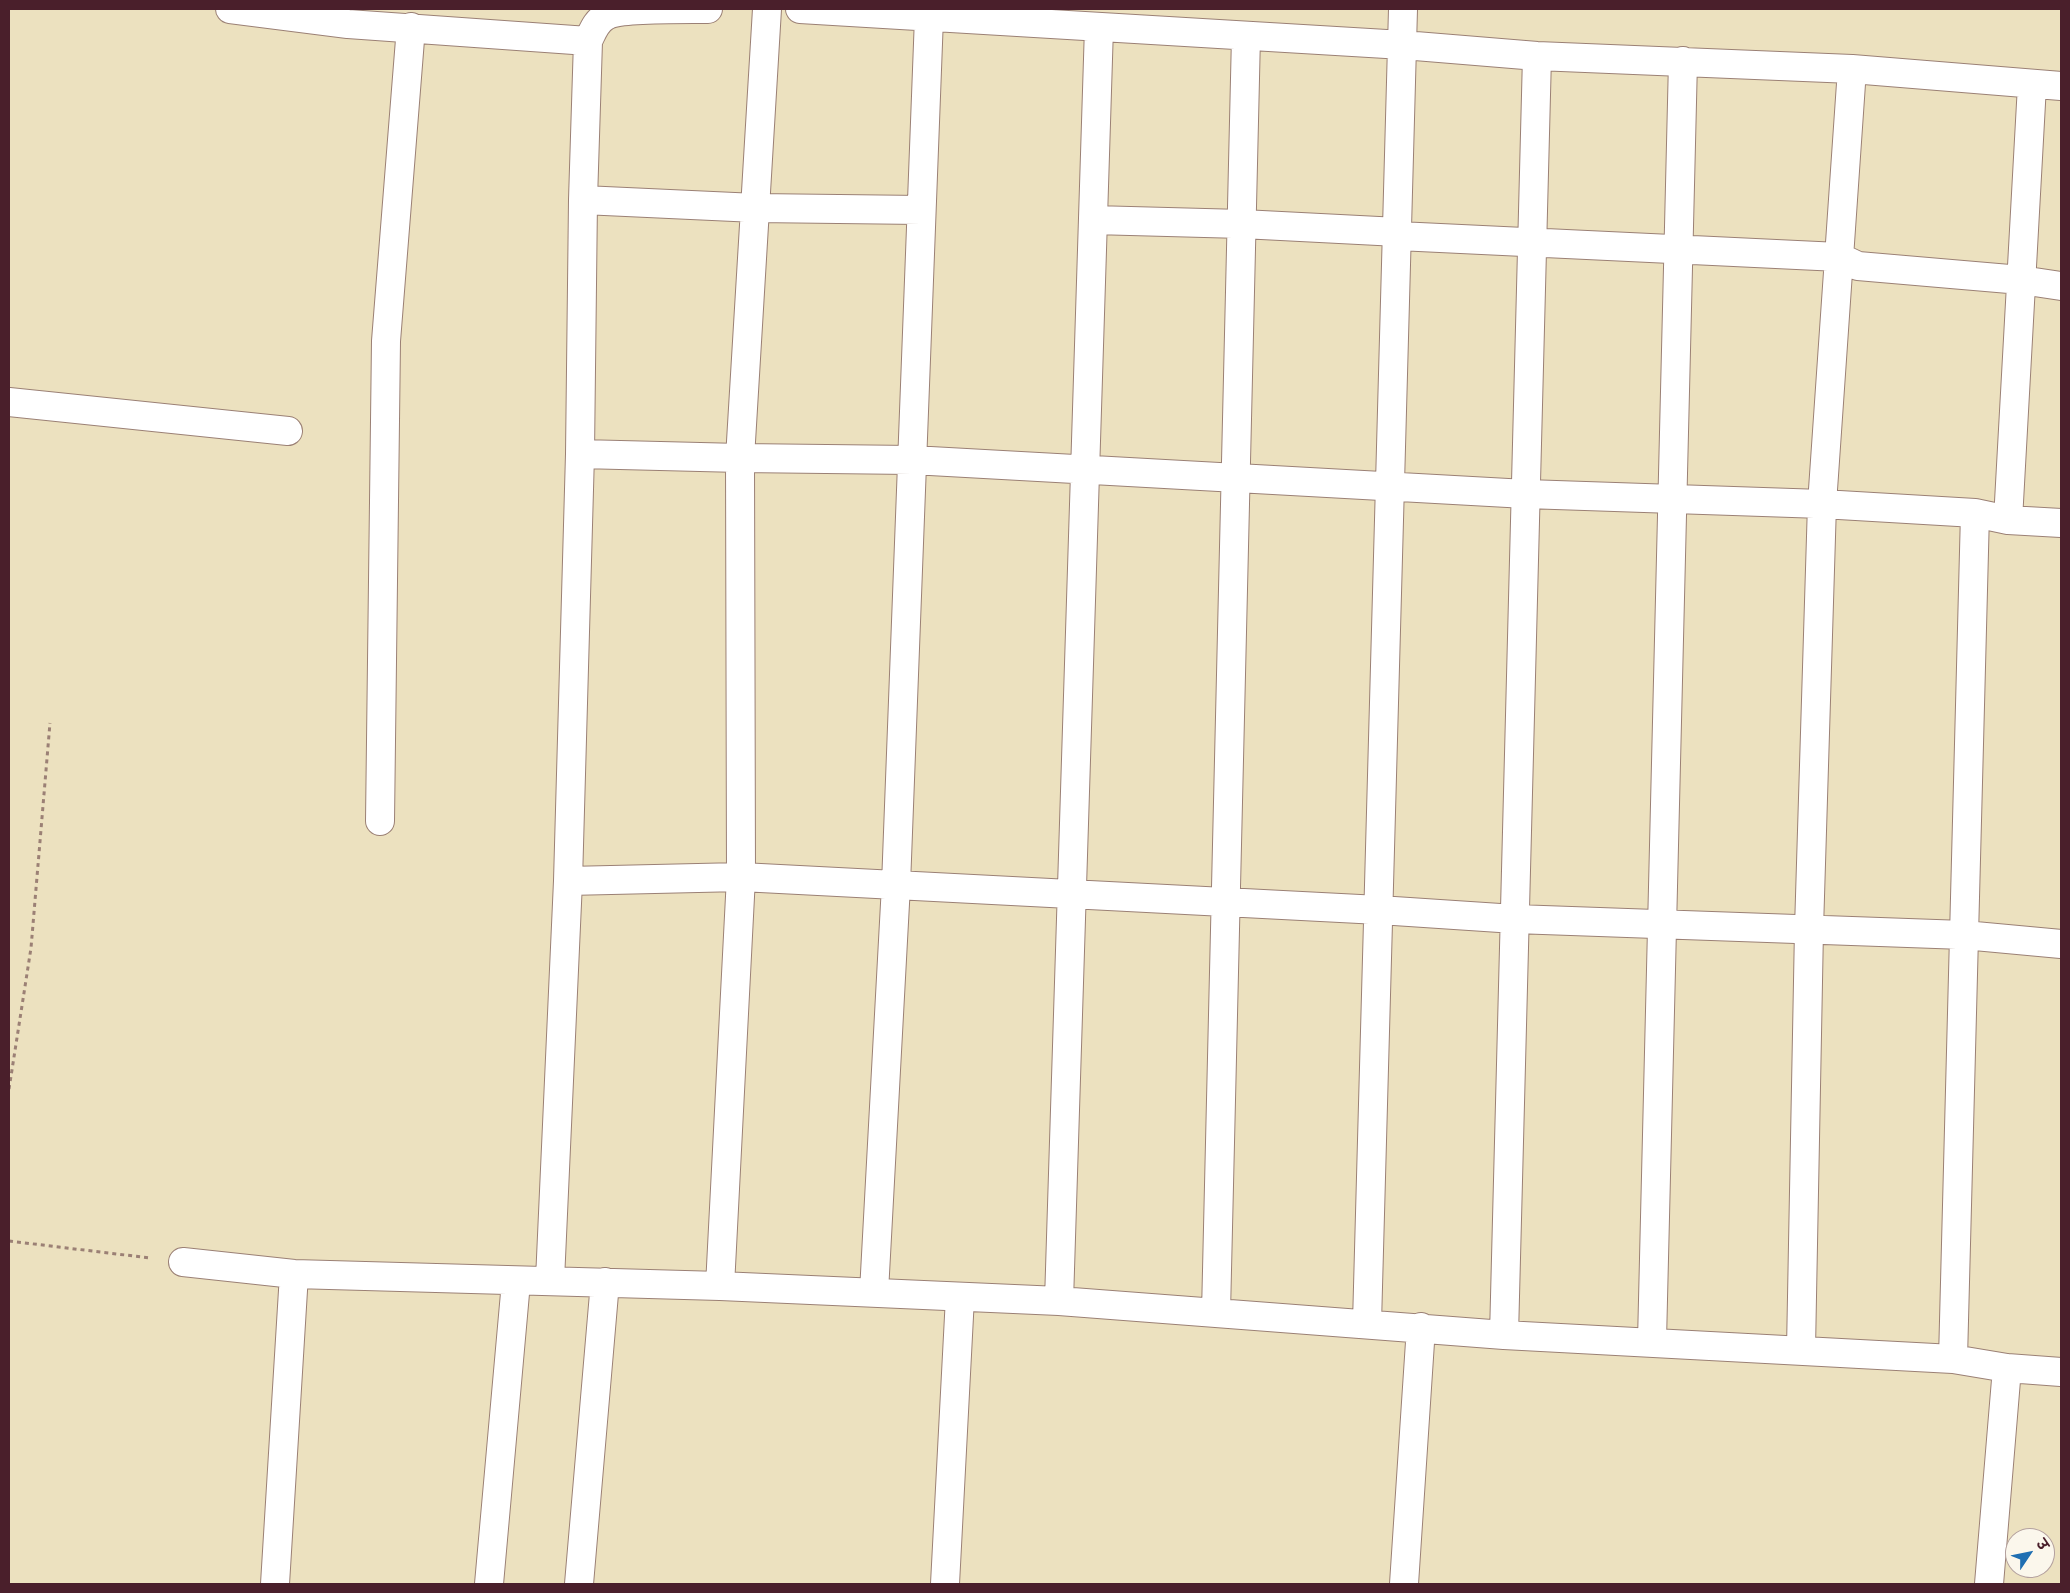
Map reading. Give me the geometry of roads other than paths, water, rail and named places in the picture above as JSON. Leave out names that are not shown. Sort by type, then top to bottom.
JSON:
[{"type":"street","points":[[230,9],[348,24],[588,41]]},
{"type":"street","points":[[550,1280],[568,881],[580,454],[583,200],[588,41],[595,25],[601,19],[616,12],[708,9]]},
{"type":"street","points":[[720,1286],[741,877],[740,458],[768,9]]},
{"type":"street","points":[[800,9],[1403,45],[1537,56],[1852,69],[2061,86]]},
{"type":"street","points":[[1367,1323],[1403,9]]},
{"type":"street","points":[[874,1292],[896,885],[929,17]]},
{"type":"street","points":[[380,821],[386,341],[411,27]]},
{"type":"street","points":[[1059,1301],[1099,27]]},
{"type":"street","points":[[1216,1312],[1246,36]]},
{"type":"street","points":[[1504,1335],[1537,56]]},
{"type":"street","points":[[1652,1341],[1683,61]]},
{"type":"street","points":[[1801,1350],[1809,929],[1822,504],[1852,69]]},
{"type":"street","points":[[2008,520],[2032,84]]},
{"type":"street","points":[[583,200],[756,208],[921,210]]},
{"type":"street","points":[[1093,220],[1242,224],[1398,232]]},
{"type":"street","points":[[1398,232],[1398,236],[1839,257],[1858,266],[2021,280],[2061,286]]},
{"type":"street","points":[[9,402],[288,431]]},
{"type":"street","points":[[580,454],[912,460],[1526,494],[1822,504],[1975,513],[2008,520],[2061,523]]},
{"type":"street","points":[[1952,1359],[1975,513]]},
{"type":"street","points":[[568,881],[741,877],[1379,910],[1515,919],[1964,935],[2061,944]]},
{"type":"street","points":[[183,1262],[294,1274],[516,1282],[550,1280],[1059,1301],[1367,1323],[1504,1335],[1652,1341],[1952,1359],[2007,1368],[2061,1372]]},
{"type":"street","points":[[275,1584],[294,1274]]},
{"type":"street","points":[[489,1584],[516,1282]]},
{"type":"street","points":[[579,1584],[604,1282]]},
{"type":"street","points":[[945,1584],[960,1297]]},
{"type":"street","points":[[1404,1584],[1421,1328]]},
{"type":"street","points":[[1989,1584],[2007,1368]]}]
